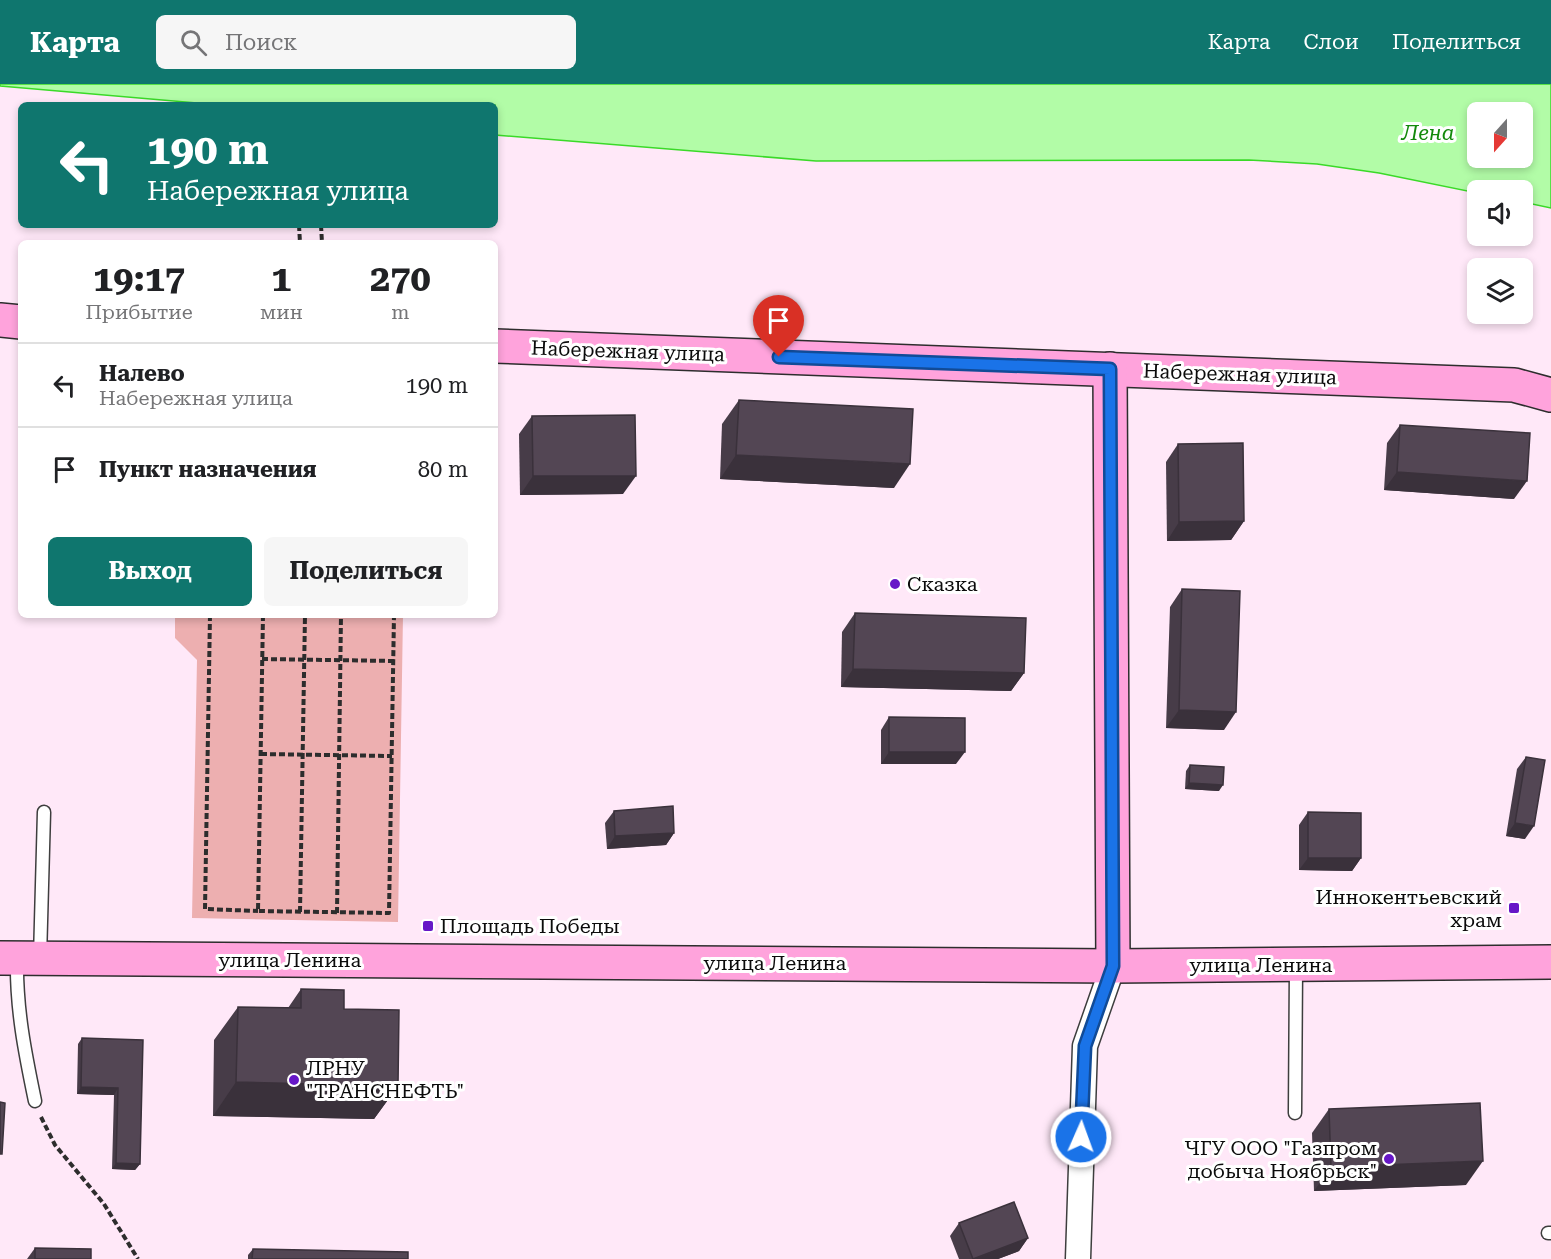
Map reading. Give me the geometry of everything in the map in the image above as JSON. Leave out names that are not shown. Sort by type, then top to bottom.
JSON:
[{"type":"street","points":[[0,320],[18,322]]},
{"type":"street","name":"Набережная улица","points":[[498,346],[1514,385],[1551,395]]},
{"type":"street","points":[[1078,1259],[1085,1046],[1113,966],[1110,369]]},
{"type":"street","name":"улица Ленина","points":[[19,958],[1113,966],[1551,962]]},
{"type":"lane","points":[[35,1101],[20,1029],[16,994],[19,958],[44,812]]},
{"type":"lane","points":[[1295,1113],[1296,965]]},
{"type":"path","points":[[210,618],[205,909],[389,913],[394,618]]},
{"type":"path","points":[[258,911],[263,618]]},
{"type":"path","points":[[300,912],[305,618]]},
{"type":"path","points":[[337,912],[341,618]]},
{"type":"path","points":[[262,659],[393,661]]},
{"type":"path","points":[[260,754],[392,756]]},
{"type":"path","points":[[35,1101],[45,1128],[55,1145],[104,1204],[138,1259]]},
{"type":"shaded area","points":[[175,618],[403,618],[398,922],[192,918],[197,660],[175,638]]},
{"type":"water","name":"Лена","points":[[0,84],[1551,84],[1551,208],[1533,204],[1533,180],[1467,180],[1467,191],[1379,173],[1317,164],[1249,160],[816,161],[498,135],[498,102],[185,102],[0,86]]},
{"type":"building","points":[[739,400],[913,409],[910,464],[736,455]]},
{"type":"building","points":[[635,415],[636,476],[533,476],[532,416]]},
{"type":"building","points":[[1400,425],[1530,433],[1527,481],[1397,472]]},
{"type":"building","points":[[1243,443],[1244,521],[1179,522],[1178,444]]},
{"type":"building","points":[[1182,589],[1240,591],[1236,712],[1179,710]]},
{"type":"building","points":[[855,613],[1026,618],[1024,673],[853,669]]},
{"type":"building","points":[[889,717],[965,718],[965,752],[889,752]]},
{"type":"building","points":[[1526,757],[1545,760],[1534,826],[1515,823]]},
{"type":"building","points":[[1190,765],[1224,767],[1223,785],[1189,783]]},
{"type":"building","points":[[673,806],[674,833],[615,836],[614,811]]},
{"type":"building","points":[[1308,812],[1361,813],[1361,858],[1308,858]]},
{"type":"building","points":[[301,989],[344,990],[344,1009],[399,1010],[398,1086],[236,1082],[238,1007],[301,1008]]},
{"type":"building","points":[[82,1038],[143,1040],[140,1164],[116,1163],[118,1088],[81,1087]]},
{"type":"building","points":[[0,1102],[5,1103],[2,1154],[0,1154]]},
{"type":"building","points":[[1480,1103],[1483,1161],[1331,1167],[1329,1109]]},
{"type":"building","points":[[1014,1202],[1028,1238],[973,1259],[959,1223]]},
{"type":"building","points":[[35,1248],[91,1249],[91,1259],[35,1259]]},
{"type":"building","points":[[253,1249],[408,1252],[408,1259],[252,1259]]},
{"type":"place","name":"Сказка","points":[[895,584]]},
{"type":"place","name":"Иннокентьевский храм","points":[[1514,908]]},
{"type":"place","name":"Площадь Победы","points":[[428,926]]},
{"type":"place","name":"ЛРНУ \"ТРАНСНЕФТЬ\"","points":[[294,1080]]},
{"type":"place","name":"ЧГУ ООО \"Газпром добыча Ноябрьск\"","points":[[1389,1159]]},
{"type":"route","points":[[779,357],[1110,369],[1113,966],[1085,1046],[1081,1137]]}]
